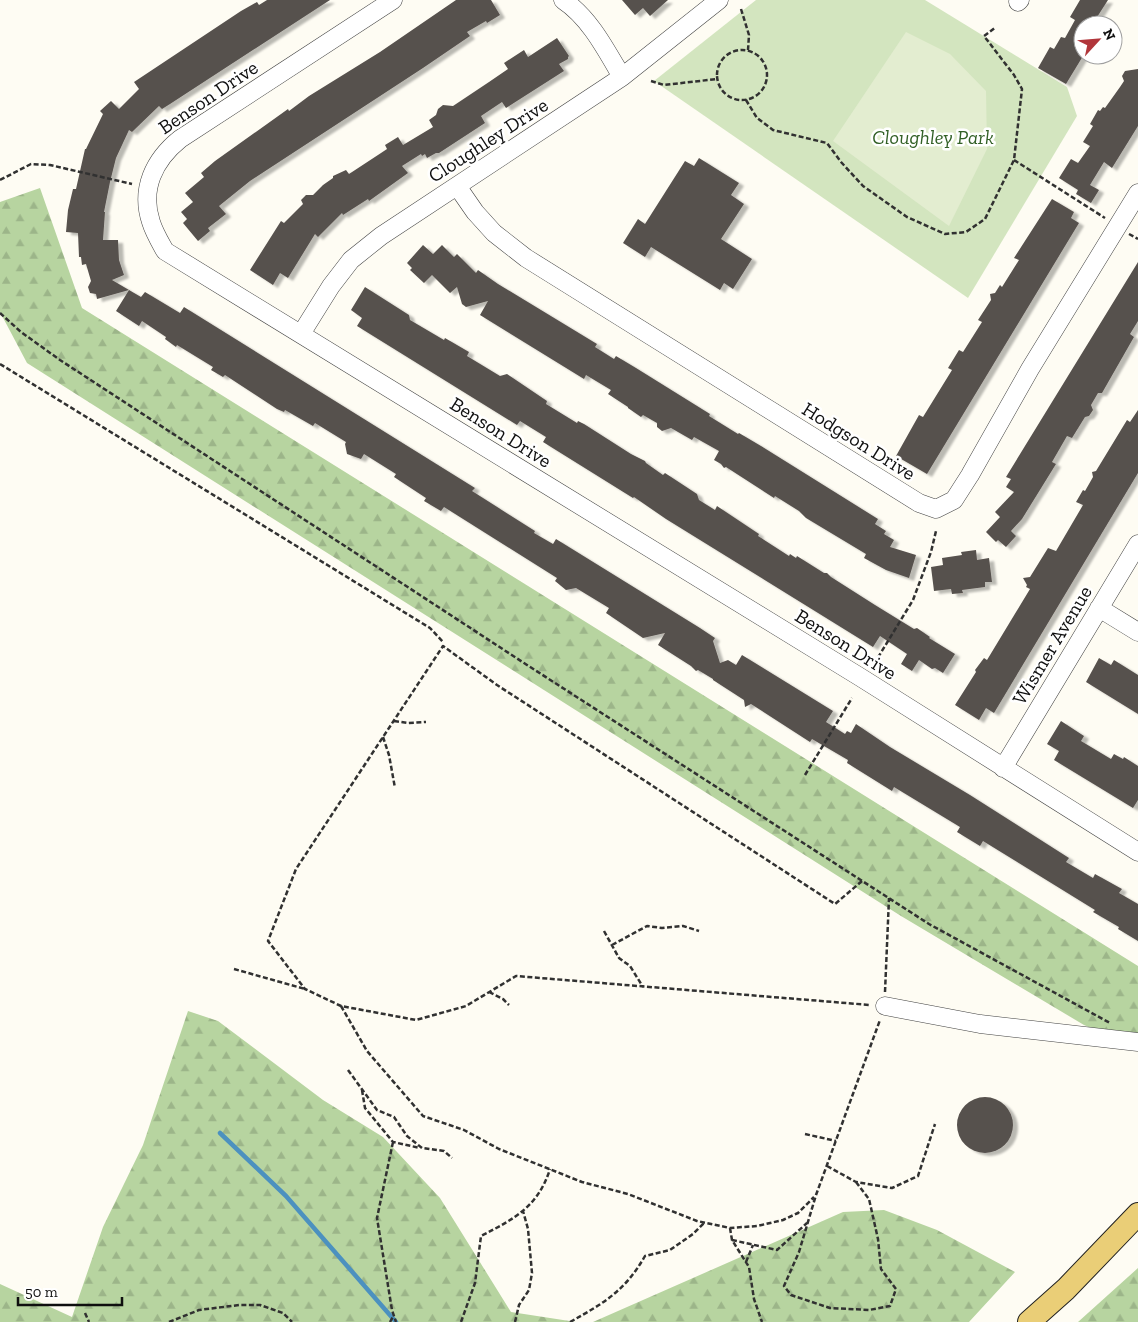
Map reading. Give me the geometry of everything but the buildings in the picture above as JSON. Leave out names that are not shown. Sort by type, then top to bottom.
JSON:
[{"type":"main road","points":[[1029,1322],[1066,1289],[1138,1214]]},
{"type":"street","name":"Benson Drive","points":[[393,0],[167,150],[155,166],[146,194],[151,222],[165,251],[843,667],[1138,852]]},
{"type":"street","points":[[563,0],[586,21],[601,41],[622,77]]},
{"type":"street","name":"Cloughley Drive","points":[[301,334],[331,286],[351,260],[382,236],[622,77],[719,0]]},
{"type":"street","name":"Hodgson Drive","points":[[457,186],[475,212],[494,233],[526,258],[919,504],[936,509],[954,500],[970,475],[1030,369],[1138,193]]},
{"type":"street","name":"Wismer Avenue","points":[[1003,768],[1138,544]]},
{"type":"street","points":[[1100,608],[1138,632]]},
{"type":"street","points":[[885,1006],[980,1024],[1138,1042]]},
{"type":"path","points":[[741,9],[749,35],[748,50]]},
{"type":"path","points":[[746,100],[757,118],[773,130],[827,143],[863,186],[907,217],[945,234],[966,232],[985,219],[1014,160],[1022,89],[1014,75],[984,36],[996,27]]},
{"type":"path","points":[[748,50],[762,60],[766,68],[765,85],[761,92],[746,100],[730,98],[724,93],[717,80],[716,71],[719,63],[724,56],[732,52],[748,50]]},
{"type":"path","points":[[651,81],[664,85],[717,80]]},
{"type":"path","points":[[1014,160],[1105,218]]},
{"type":"path","points":[[0,180],[31,164],[44,164],[132,184]]},
{"type":"path","points":[[1128,233],[1138,239]]},
{"type":"path","points":[[0,313],[21,332],[69,365],[515,657],[929,924],[1112,1024]]},
{"type":"path","points":[[0,364],[430,628],[443,642]]},
{"type":"path","points":[[874,664],[913,600],[931,552],[936,531]]},
{"type":"path","points":[[305,989],[268,941],[296,869],[444,646],[497,686],[835,904],[862,881]]},
{"type":"path","points":[[805,775],[852,698]]},
{"type":"path","points":[[394,721],[408,723],[426,722]]},
{"type":"path","points":[[383,737],[389,755],[395,788]]},
{"type":"path","points":[[856,1182],[869,1199],[878,1239],[881,1269],[896,1289],[890,1306],[869,1310],[830,1308],[791,1295],[784,1286],[799,1252],[816,1195],[885,1006],[889,898]]},
{"type":"path","points":[[612,945],[647,926],[662,928],[684,926],[699,931]]},
{"type":"path","points":[[604,931],[619,958],[630,966],[643,986]]},
{"type":"path","points":[[234,969],[305,989],[340,1006],[416,1020],[466,1006],[516,976],[885,1006]]},
{"type":"path","points":[[489,992],[510,1005]]},
{"type":"path","points":[[340,1006],[367,1051],[423,1116],[464,1130],[500,1149],[582,1182],[628,1194],[705,1222],[730,1228],[757,1226],[783,1220],[798,1213],[816,1195]]},
{"type":"path","points":[[348,1070],[377,1110],[394,1117],[407,1136],[422,1148]]},
{"type":"path","points":[[361,1088],[365,1108],[393,1142],[444,1151],[452,1158]]},
{"type":"path","points":[[827,1166],[856,1182],[892,1188],[918,1176],[935,1124]]},
{"type":"path","points":[[806,1134],[836,1141]]},
{"type":"path","points":[[393,1142],[377,1218],[396,1322]]},
{"type":"path","points":[[461,1322],[475,1283],[481,1236],[515,1218],[537,1198],[547,1179],[550,1168]]},
{"type":"path","points":[[515,1322],[519,1305],[529,1290],[532,1273],[528,1229],[523,1211]]},
{"type":"path","points":[[570,1322],[606,1301],[626,1285],[644,1256],[670,1250],[693,1234],[705,1222]]},
{"type":"path","points":[[732,1240],[777,1250],[808,1222]]},
{"type":"path","points":[[730,1228],[732,1240],[748,1267],[754,1299],[762,1322]]},
{"type":"path","points":[[746,1263],[753,1244]]},
{"type":"path","points":[[169,1322],[199,1310],[239,1305],[260,1305],[283,1313],[290,1322]]},
{"type":"path","points":[[85,1313],[89,1322]]},
{"type":"path","points":[[390,1322],[394,1315]]},
{"type":"green space","name":"Cloughley Park","points":[[756,0],[925,0],[1067,87],[1077,116],[968,298],[654,81]]},
{"type":"green space","points":[[906,32],[950,54],[986,91],[987,149],[949,226],[833,141]]},
{"type":"green space","points":[[40,188],[82,308],[1138,966],[1138,1048],[1084,1025],[901,916],[27,363],[0,312],[0,202]]},
{"type":"green space","points":[[188,1011],[218,1021],[323,1100],[383,1137],[440,1198],[511,1312],[576,1322],[0,1322],[0,1284],[72,1317],[103,1227],[143,1145]]},
{"type":"green space","points":[[884,1210],[937,1230],[1015,1272],[969,1322],[593,1322],[843,1212]]},
{"type":"green space","points":[[1138,1268],[1138,1322],[1078,1322]]},
{"type":"waterway","points":[[220,1133],[286,1196],[396,1322]]}]
